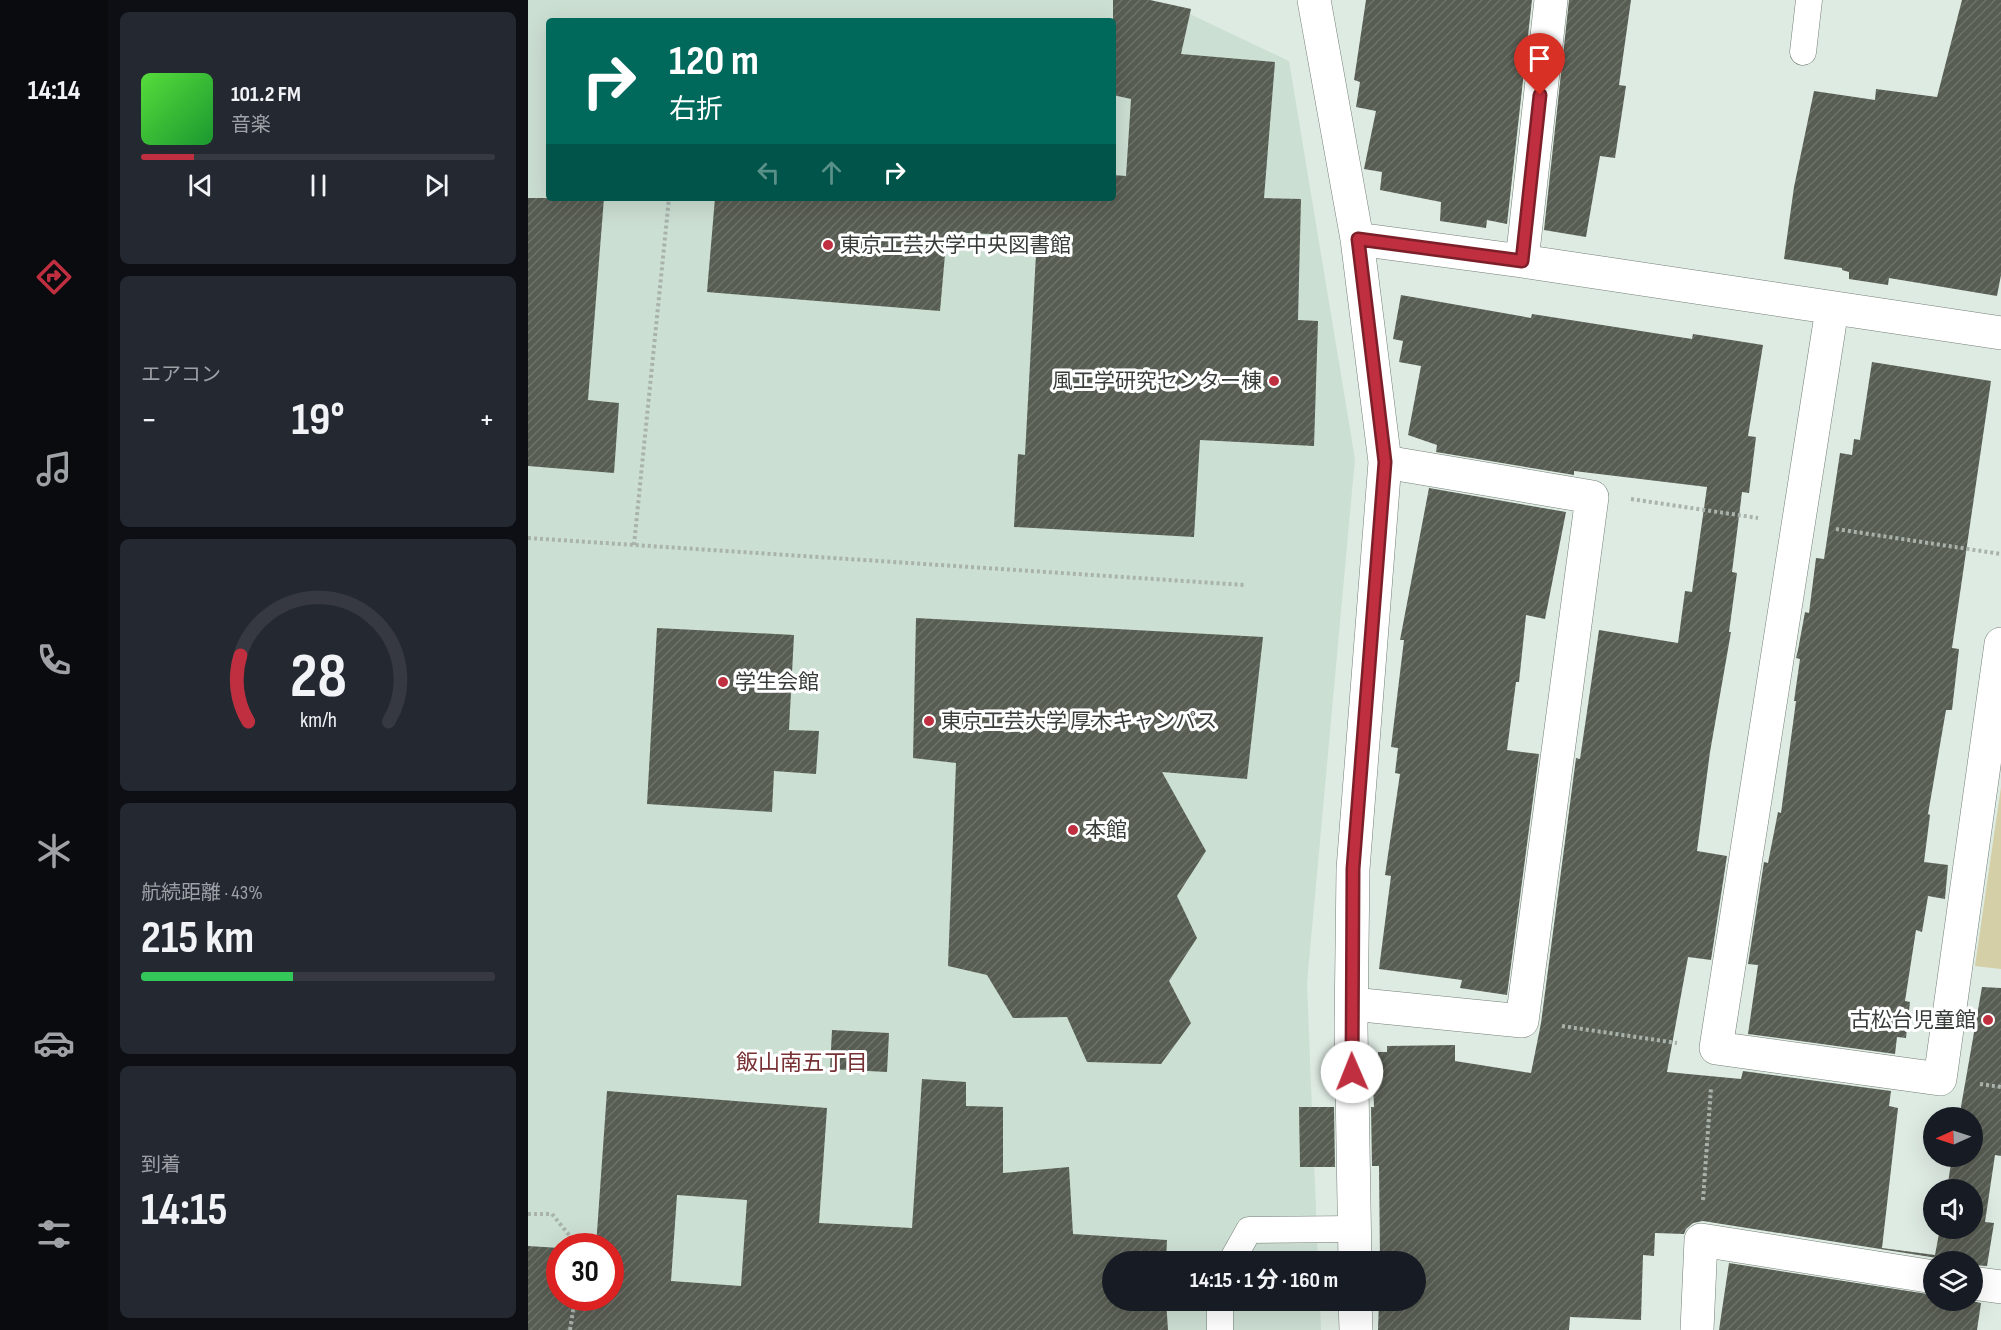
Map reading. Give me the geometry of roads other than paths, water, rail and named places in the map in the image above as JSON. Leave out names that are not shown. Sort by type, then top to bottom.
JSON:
[{"type":"street","points":[[1314,0],[1358,239],[1385,462],[1353,869],[1354,1251]]},
{"type":"street","points":[[1522,261],[1551,0]]},
{"type":"street","points":[[1358,239],[1522,261],[2001,333]]},
{"type":"street","points":[[1832,309],[1716,1048],[1940,1079],[2001,644]]},
{"type":"street","points":[[1352,1004],[1522,1021],[1592,497],[1385,462]]},
{"type":"street","points":[[1697,1330],[1701,1240],[1923,1275]]},
{"type":"street","points":[[1983,1285],[2001,1287]]},
{"type":"street","points":[[1356,1311],[1356,1330]]},
{"type":"lane","points":[[1803,52],[1809,0]]},
{"type":"lane","points":[[1238,1251],[1250,1230],[1354,1228]]},
{"type":"lane","points":[[1220,1330],[1221,1311]]},
{"type":"place","name":"東京工芸大学中央図書館","points":[[828,245]]},
{"type":"place","name":"風工学研究センター棟","points":[[1274,381]]},
{"type":"place","name":"学生会館","points":[[723,682]]},
{"type":"place","name":"東京工芸大学 厚木キャンパス","points":[[929,721]]},
{"type":"place","name":"本館","points":[[1073,830]]},
{"type":"place","name":"古松台児童館","points":[[1988,1020]]},
{"type":"district","name":"飯山南五丁目","points":[[802,1062]]}]
